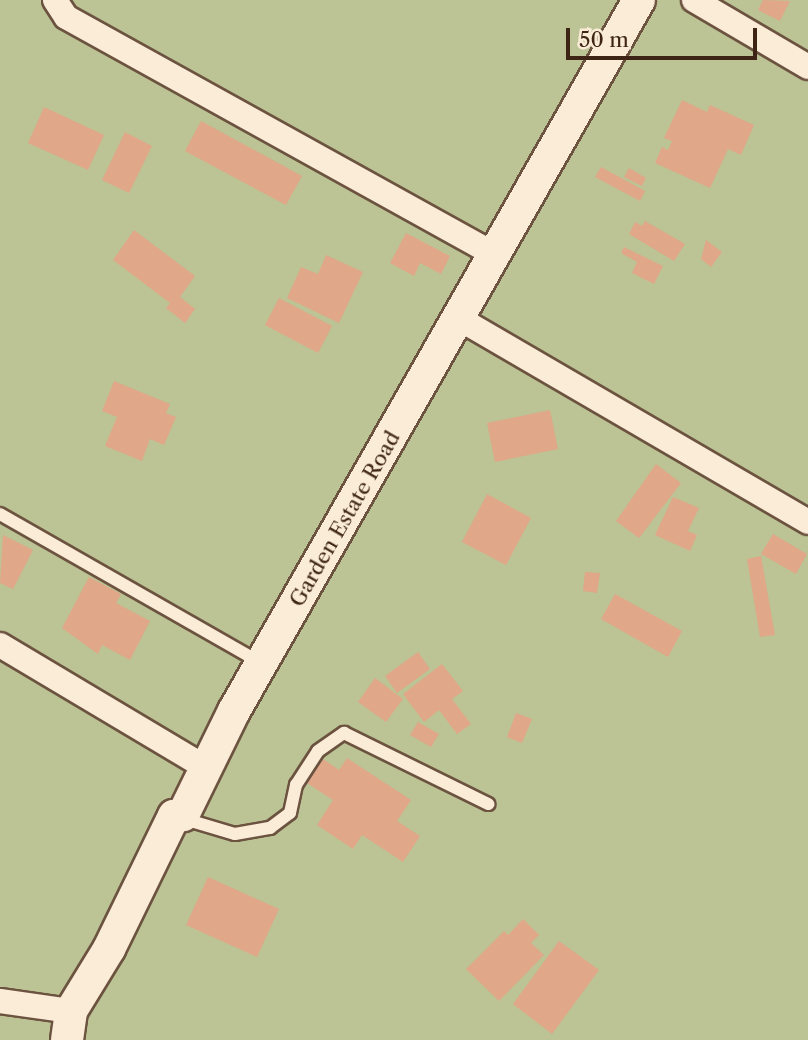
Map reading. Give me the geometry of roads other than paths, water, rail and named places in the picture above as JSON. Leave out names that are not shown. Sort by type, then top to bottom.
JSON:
[{"type":"street","points":[[55,0],[66,17],[494,254]]},
{"type":"street","name":"Garden Estate Road","points":[[69,1025],[174,816],[183,815],[262,664],[639,0]]},
{"type":"street","points":[[694,0],[808,67]]},
{"type":"street","points":[[458,318],[808,522]]},
{"type":"street","points":[[0,645],[208,769]]},
{"type":"street","points":[[0,1001],[69,1025]]},
{"type":"lane","points":[[0,514],[262,664]]},
{"type":"lane","points":[[174,816],[235,834],[270,828],[290,813],[296,785],[318,751],[344,733],[488,804]]}]
